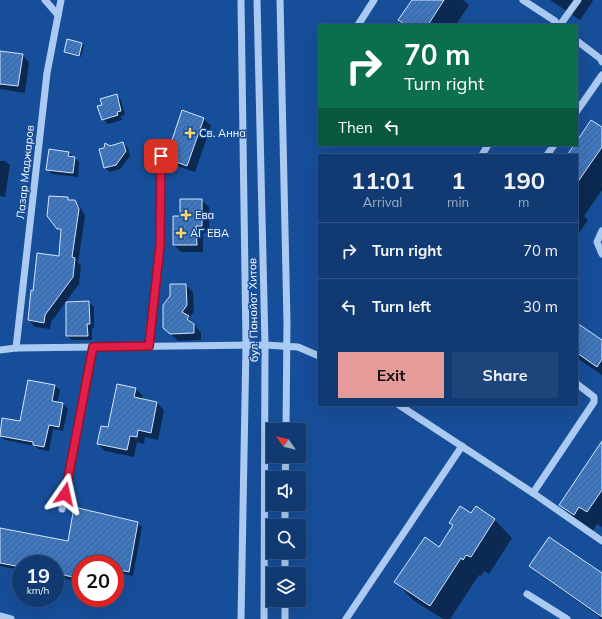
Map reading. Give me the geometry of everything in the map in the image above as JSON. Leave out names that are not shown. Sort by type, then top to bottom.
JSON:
[{"type":"street","points":[[45,0],[58,15]]},
{"type":"street","name":"Лазар Маджаров","points":[[16,348],[47,73],[61,0]]},
{"type":"street","points":[[241,0],[246,344],[241,619]]},
{"type":"street","name":"бул. Панайот Хитов","points":[[257,0],[265,344],[264,619]]},
{"type":"street","points":[[280,0],[286,423]]},
{"type":"street","points":[[359,24],[374,0]]},
{"type":"street","points":[[523,0],[555,21],[556,24]]},
{"type":"street","points":[[561,24],[578,0]]},
{"type":"street","points":[[578,42],[601,59],[602,62]]},
{"type":"street","points":[[578,110],[602,75]]},
{"type":"street","points":[[149,346],[160,245],[161,156]]},
{"type":"street","points":[[602,231],[598,242],[602,254]]},
{"type":"street","points":[[0,350],[16,348],[265,344],[298,347],[318,356]]},
{"type":"street","points":[[62,509],[93,347]]},
{"type":"street","points":[[533,493],[594,402],[594,397],[578,385]]},
{"type":"street","points":[[401,406],[533,493],[602,541]]},
{"type":"street","points":[[346,619],[462,446]]},
{"type":"street","points":[[527,594],[566,619]]},
{"type":"street","points":[[285,607],[285,619]]},
{"type":"street","points":[[0,616],[12,619]]},
{"type":"building","points":[[412,0],[444,0],[429,24],[404,24],[398,20]]},
{"type":"building","points":[[67,39],[82,43],[79,56],[64,52]]},
{"type":"building","points":[[0,51],[23,54],[18,86],[0,84]]},
{"type":"building","points":[[117,94],[121,111],[117,112],[118,115],[102,120],[97,106],[102,105],[100,99]]},
{"type":"building","points":[[182,110],[204,118],[187,166],[166,158]]},
{"type":"building","points":[[591,120],[602,127],[602,147],[578,182],[578,154],[568,154],[573,146],[578,146],[578,140]]},
{"type":"building","points":[[123,142],[126,151],[116,165],[104,168],[99,149],[104,148],[105,143],[110,146]]},
{"type":"building","points":[[49,149],[69,152],[68,156],[75,157],[73,173],[46,170]]},
{"type":"building","points":[[49,196],[68,197],[68,200],[75,200],[79,209],[72,257],[75,258],[73,277],[45,315],[44,323],[28,320],[37,253],[59,256],[61,229],[57,229],[47,216]]},
{"type":"building","name":"Ева","points":[[180,199],[202,199],[202,226],[196,226],[197,245],[173,245],[173,216],[180,216]]},
{"type":"building","points":[[170,284],[186,284],[187,305],[182,312],[189,316],[187,319],[194,324],[194,333],[170,334],[163,328],[163,305],[170,296]]},
{"type":"building","points":[[89,301],[90,324],[87,324],[88,336],[66,336],[66,302]]},
{"type":"building","points":[[578,324],[602,340],[602,359],[597,367],[578,354]]},
{"type":"building","points":[[28,380],[55,385],[52,401],[63,403],[59,427],[49,425],[44,447],[33,445],[33,442],[0,436],[2,418],[20,421]]},
{"type":"building","points":[[117,384],[136,388],[134,397],[157,402],[151,433],[138,430],[137,437],[130,436],[127,450],[97,444],[101,426],[108,427]]},
{"type":"building","points":[[602,441],[602,490],[587,512],[579,507],[574,515],[559,505]]},
{"type":"building","points":[[460,506],[471,513],[476,506],[495,519],[471,557],[466,555],[463,560],[461,558],[430,606],[394,582],[425,537],[439,547],[453,525],[449,523]]},
{"type":"building","points":[[74,507],[138,522],[129,572],[124,571],[124,555],[72,555],[72,577],[64,575],[64,555],[12,555],[12,565],[0,563],[0,528],[68,541]]},
{"type":"building","points":[[549,537],[602,573],[602,617],[529,566]]},
{"type":"place","name":"Св. Анна","points":[[190,133]]},
{"type":"place","name":"Ева","points":[[186,215]]},
{"type":"place","name":"АГ ЕВА","points":[[181,233]]},
{"type":"route","points":[[65,494],[93,347],[149,346],[160,245],[161,156]]}]
